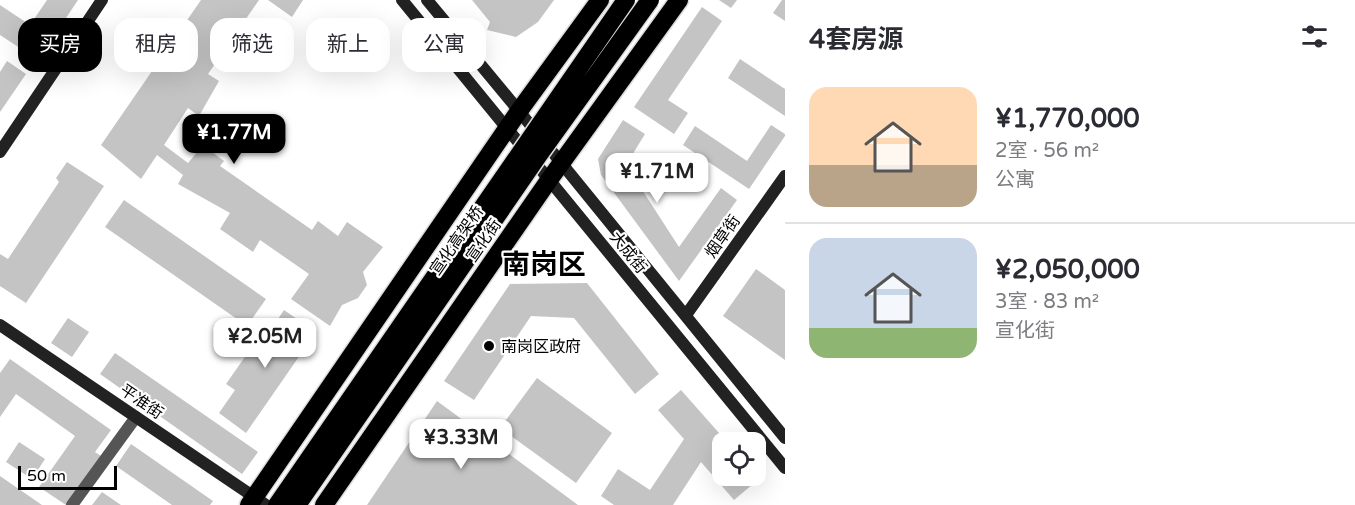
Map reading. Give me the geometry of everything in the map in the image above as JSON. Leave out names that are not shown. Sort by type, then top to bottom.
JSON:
[{"type":"highway","points":[[257,502],[519,111],[600,0]]},
{"type":"highway","name":"宣化高架桥","points":[[278,505],[626,0]]},
{"type":"highway","name":"宣化高架桥","points":[[297,505],[538,156],[650,0]]},
{"type":"highway","name":"宣化街","points":[[324,505],[549,180],[679,0]]},
{"type":"main road","points":[[0,152],[102,0]]},
{"type":"main road","name":"大成街","points":[[402,0],[785,468]]},
{"type":"main road","name":"大成街","points":[[427,0],[785,438]]},
{"type":"main road","name":"烟草街","points":[[686,315],[785,176]]},
{"type":"main road","name":"平准街","points":[[0,325],[257,502]]},
{"type":"street","points":[[72,505],[136,417]]},
{"type":"building","points":[[47,0],[78,0],[66,18],[35,18]]},
{"type":"building","points":[[201,0],[259,0],[247,18],[210,18],[210,71],[208,74],[219,81],[199,116],[188,108],[164,145],[188,163],[203,145],[224,161],[220,166],[312,230],[318,221],[338,236],[347,222],[383,247],[363,272],[367,285],[358,298],[342,305],[330,326],[291,299],[309,274],[260,240],[253,252],[220,229],[230,213],[178,184],[183,175],[157,155],[141,179],[101,145],[151,72],[198,72],[198,18],[189,18]]},
{"type":"building","points":[[268,0],[303,0],[292,17]]},
{"type":"building","points":[[472,0],[554,0],[538,22],[516,37],[487,30],[490,22]]},
{"type":"building","points":[[719,0],[737,0],[731,8]]},
{"type":"building","points":[[782,0],[785,0],[785,21],[773,13]]},
{"type":"building","points":[[0,5],[20,18],[18,47],[0,35]]},
{"type":"building","points":[[702,7],[722,21],[668,100],[688,113],[674,134],[634,107]]},
{"type":"building","points":[[740,59],[785,89],[785,116],[728,78]]},
{"type":"building","points":[[7,61],[18,69],[18,72],[26,74],[0,112],[0,72]]},
{"type":"building","points":[[623,120],[645,134],[626,165],[679,247],[721,188],[737,200],[679,281],[601,175],[598,159]]},
{"type":"building","points":[[771,125],[785,136],[749,189],[683,145],[695,126],[747,161]]},
{"type":"building","points":[[67,162],[104,186],[26,303],[0,286],[0,254],[8,259],[59,182],[56,178]]},
{"type":"building","points":[[124,200],[266,299],[247,326],[105,227]]},
{"type":"building","points":[[756,269],[785,290],[785,360],[723,316]]},
{"type":"building","name":"南岗区政府","points":[[587,283],[659,374],[635,394],[574,318],[531,316],[474,400],[444,381],[510,284]]},
{"type":"building","points":[[284,310],[316,332],[246,433],[219,413],[235,390],[226,384],[265,328],[270,331]]},
{"type":"building","points":[[68,318],[89,332],[72,357],[51,343]]},
{"type":"building","points":[[115,353],[258,452],[242,474],[100,374]]},
{"type":"building","points":[[10,359],[111,430],[95,452],[101,456],[66,505],[39,487],[75,436],[16,394],[0,417],[0,373]]},
{"type":"building","points":[[537,378],[612,433],[576,483],[500,428]]},
{"type":"building","points":[[681,390],[718,432],[712,432],[712,475],[701,462],[673,505],[614,505],[601,496],[618,469],[650,490],[684,439],[658,410]]},
{"type":"building","points":[[437,401],[578,505],[367,505]]},
{"type":"building","points":[[19,442],[45,459],[32,479],[6,462]]},
{"type":"building","points":[[131,444],[213,501],[210,505],[172,505],[116,466]]},
{"type":"building","points":[[0,476],[42,505],[0,505]]},
{"type":"building","points":[[722,486],[751,486],[734,500]]},
{"type":"building","points":[[102,492],[121,505],[92,505]]},
{"type":"place","name":"南岗区政府","points":[[489,346]]},
{"type":"district","name":"南岗区","points":[[544,264]]}]
